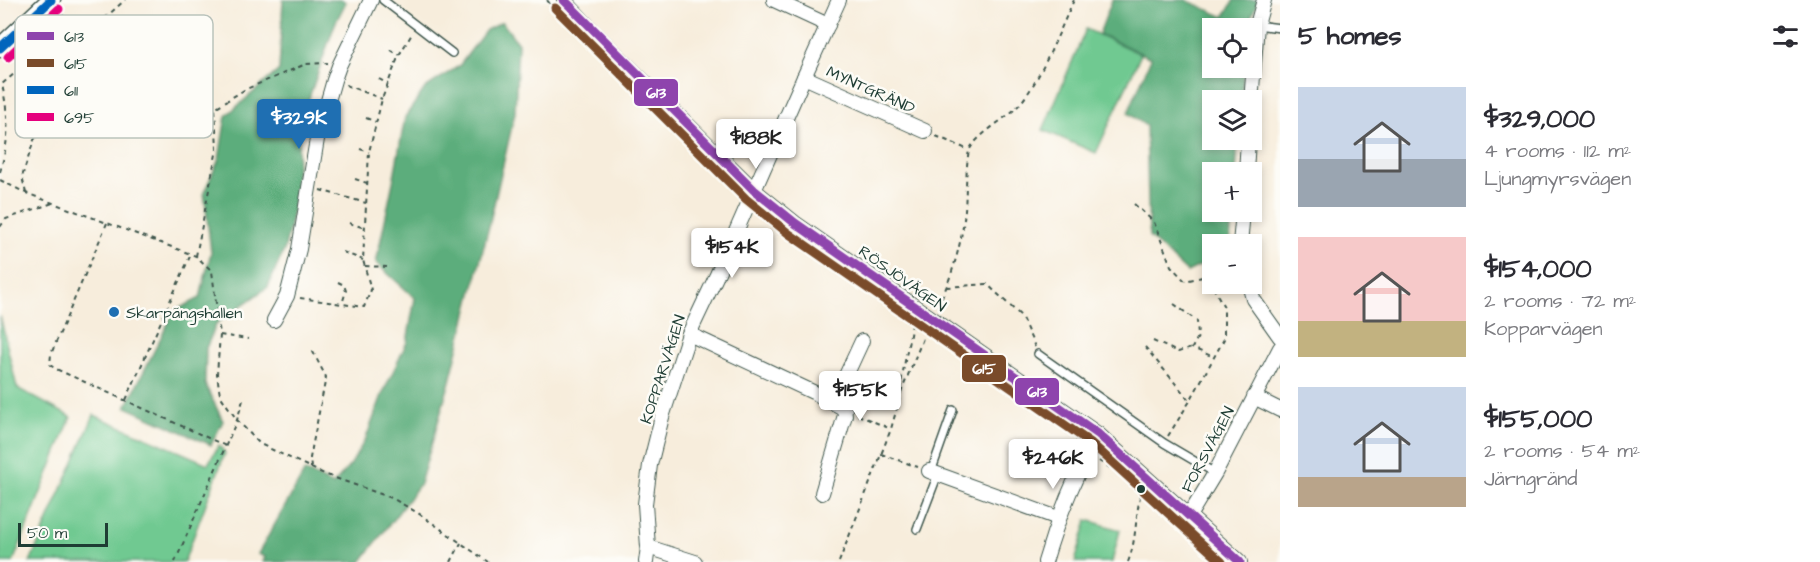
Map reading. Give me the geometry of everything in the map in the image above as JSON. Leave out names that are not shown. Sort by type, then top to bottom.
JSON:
[{"type":"main road","points":[[41,15],[59,1]]},
{"type":"main road","points":[[0,48],[15,36]]},
{"type":"street","points":[[274,320],[287,296],[299,249],[317,139],[334,81],[371,0]]},
{"type":"street","name":"RÖSJÖVÄGEN","points":[[564,0],[754,190],[795,223],[1098,434],[1240,562]]},
{"type":"street","points":[[774,0],[828,25]]},
{"type":"street","name":"KOPPARVÄGEN","points":[[646,562],[648,547],[645,504],[650,465],[662,417],[689,334],[840,0]]},
{"type":"street","points":[[1259,18],[1264,0]]},
{"type":"street","name":"MYNTGRÄND","points":[[804,77],[925,131]]},
{"type":"street","points":[[1251,294],[1252,299],[1280,337]]},
{"type":"street","points":[[689,334],[845,409]]},
{"type":"street","points":[[822,493],[845,415],[842,397],[843,382],[862,341]]},
{"type":"street","name":"FORSVÄGEN","points":[[1189,516],[1215,473],[1280,348]]},
{"type":"street","name":"FORSVÄGEN","points":[[1254,397],[1280,410]]},
{"type":"street","points":[[1046,562],[1058,518],[1098,434]]},
{"type":"street","points":[[933,472],[1058,518]]},
{"type":"street","points":[[648,547],[695,562]]},
{"type":"lane","points":[[383,0],[452,52]]},
{"type":"lane","points":[[1262,26],[1280,28]]},
{"type":"lane","points":[[1038,354],[1164,442],[1215,473]]},
{"type":"lane","points":[[917,529],[953,411]]},
{"type":"path","points":[[108,15],[125,0]]},
{"type":"path","points":[[938,306],[947,287],[958,250],[965,214],[969,150],[979,138],[1015,109],[1028,95],[1074,0]]},
{"type":"path","points":[[287,296],[364,307],[371,290],[363,260],[369,152],[382,99],[399,55],[417,26]]},
{"type":"path","points":[[391,50],[399,55]]},
{"type":"path","points":[[196,256],[217,149],[215,108],[244,90],[306,64],[331,63],[339,66]]},
{"type":"path","points":[[0,172],[6,150],[9,119],[2,84],[15,70]]},
{"type":"path","points":[[379,79],[388,84]]},
{"type":"path","points":[[334,81],[382,99]]},
{"type":"path","points":[[366,118],[376,122]]},
{"type":"path","points":[[925,131],[969,150]]},
{"type":"path","points":[[26,193],[22,177],[35,138]]},
{"type":"path","points":[[360,148],[369,152]]},
{"type":"path","points":[[355,179],[367,183]]},
{"type":"path","points":[[0,180],[26,193],[196,256],[212,271],[220,335],[217,374],[220,395],[237,420],[260,444],[324,474],[392,498],[418,513],[488,562]]},
{"type":"path","points":[[309,186],[366,203]]},
{"type":"path","points":[[0,227],[6,219],[53,203]]},
{"type":"path","points":[[1134,204],[1154,222],[1171,266],[1185,281],[1202,277]]},
{"type":"path","points":[[107,223],[51,354],[50,365],[226,446]]},
{"type":"path","points":[[349,223],[365,228]]},
{"type":"path","points":[[343,252],[363,260]]},
{"type":"path","points":[[125,400],[191,254]]},
{"type":"path","points":[[365,266],[387,267]]},
{"type":"path","points":[[338,282],[345,285],[346,291],[342,304]]},
{"type":"path","points":[[947,287],[987,284],[1021,316],[1038,354]]},
{"type":"path","points":[[1164,442],[1190,401],[1224,339],[1224,307],[1217,294]]},
{"type":"path","points":[[1174,304],[1197,321],[1198,337],[1192,348]]},
{"type":"path","points":[[902,390],[901,382],[913,318]]},
{"type":"path","points":[[839,562],[926,331]]},
{"type":"path","points":[[220,335],[248,339]]},
{"type":"path","points":[[1153,341],[1178,352],[1192,348],[1214,357]]},
{"type":"path","points":[[1145,346],[1190,401]]},
{"type":"path","points":[[312,350],[326,376],[310,458],[312,468]]},
{"type":"path","points":[[175,562],[237,420],[243,400]]},
{"type":"path","points":[[845,409],[891,429]]},
{"type":"path","points":[[881,454],[933,472]]},
{"type":"path","points":[[1128,562],[1138,520],[1138,502],[1141,493]]},
{"type":"path","points":[[451,562],[461,543]]},
{"type":"green space","points":[[283,0],[342,0],[346,2],[335,24],[310,95],[299,139],[294,207],[285,248],[268,287],[217,323],[206,348],[205,384],[223,421],[211,445],[126,407],[174,311],[200,298],[211,252],[204,192],[219,159],[226,116],[279,70]]},
{"type":"green space","points":[[1112,0],[1186,0],[1224,17],[1234,0],[1258,0],[1251,18],[1202,18],[1202,78],[1243,78],[1242,90],[1202,90],[1202,150],[1237,150],[1237,162],[1202,162],[1202,222],[1231,222],[1231,234],[1202,234],[1202,265],[1187,272],[1149,237],[1146,126],[1128,113],[1151,58],[1099,34]]},
{"type":"green space","points":[[502,22],[518,43],[515,113],[450,381],[420,484],[361,562],[263,562],[265,557],[258,554],[305,471],[333,485],[351,464],[366,438],[382,395],[407,342],[415,298],[376,263],[405,117],[425,88],[459,66],[486,30]]},
{"type":"green space","points":[[1086,29],[1141,54],[1096,153],[1043,130]]},
{"type":"green space","points":[[0,316],[17,388],[71,417],[13,562],[0,562]]},
{"type":"green space","points":[[94,415],[208,464],[219,445],[225,453],[184,562],[30,562]]},
{"type":"green space","points":[[1087,520],[1120,530],[1112,562],[1075,562]]},
{"type":"transit line","name":"611","points":[[35,15],[51,0]]},
{"type":"transit line","name":"613","points":[[564,0],[754,190],[795,223],[1098,434],[1240,562]]},
{"type":"transit line","name":"615","points":[[555,8],[746,199],[788,233],[1091,443],[1222,562]]},
{"type":"transit line","name":"695","points":[[53,15],[59,9]]},
{"type":"transit line","name":"611","points":[[0,48],[15,34]]},
{"type":"transit line","name":"695","points":[[8,57],[15,50]]},
{"type":"place","name":"Skarpängshallen","points":[[114,312]]}]
